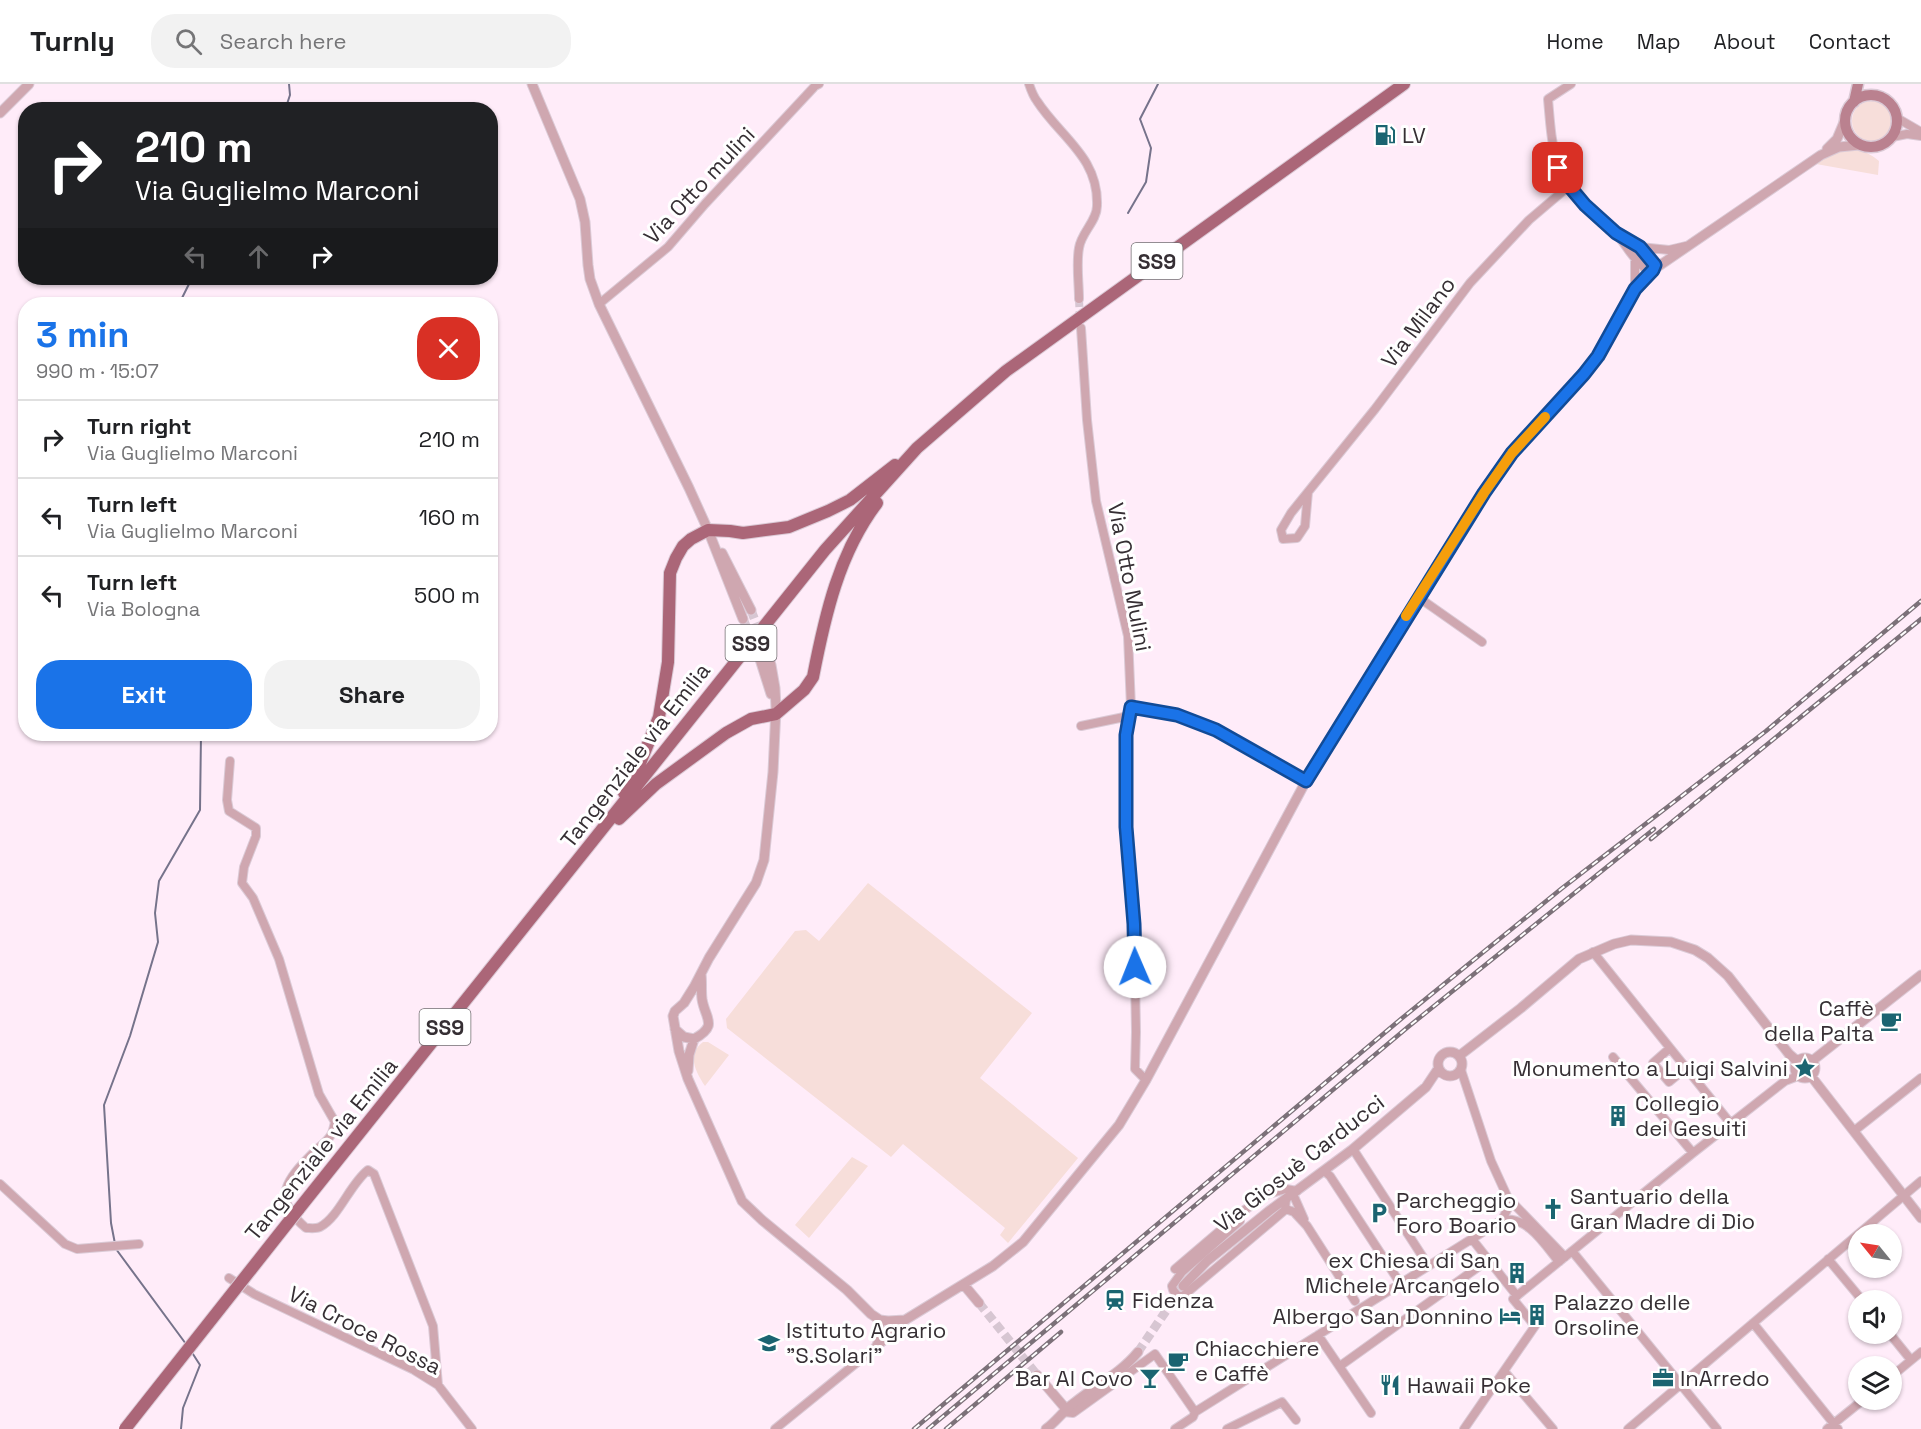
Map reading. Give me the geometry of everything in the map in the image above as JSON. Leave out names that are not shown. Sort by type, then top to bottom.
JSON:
[{"type":"main road","name":"Tangenziale via Emilia","points":[[125,1429],[825,550],[917,448],[1006,371],[1404,84]]},
{"type":"main road","points":[[1854,102],[1875,90],[1890,103],[1897,118],[1892,137],[1880,146],[1868,147],[1859,145],[1849,134],[1845,120],[1854,102],[1858,84]]},
{"type":"main road","points":[[591,844],[642,761],[658,717],[668,662],[669,586],[673,566],[683,546],[708,530],[743,533],[789,527],[828,511],[850,500],[917,448]]},
{"type":"main road","points":[[591,844],[656,784],[751,719],[776,711],[804,690],[811,681],[833,589],[844,559],[867,517],[917,448]]},
{"type":"street","points":[[0,113],[29,84]]},
{"type":"street","points":[[532,84],[580,199],[585,222],[589,272],[600,304],[708,530],[743,619]]},
{"type":"street","name":"Via Otto mulini","points":[[600,304],[668,247],[783,120],[819,84]]},
{"type":"street","points":[[1029,84],[1036,100],[1079,151],[1092,171],[1097,209],[1078,249],[1079,299]]},
{"type":"street","points":[[1571,84],[1548,99],[1552,144],[1558,168],[1585,205],[1616,233],[1640,247],[1655,265],[1653,270]]},
{"type":"street","points":[[1897,118],[1921,134]]},
{"type":"street","points":[[1821,155],[1837,139],[1845,120]]},
{"type":"street","points":[[1892,137],[1921,134]]},
{"type":"street","points":[[705,1008],[695,1002],[679,1006],[673,1016],[679,1051],[688,1079],[742,1201],[762,1220],[880,1320],[906,1320],[993,1266],[1023,1242],[1119,1125],[1146,1080],[1306,781],[1418,597],[1512,453],[1598,356],[1635,289],[1653,270],[1821,155],[1839,147],[1859,145]]},
{"type":"street","name":"Via Milano","points":[[1308,492],[1305,526],[1297,538],[1283,539],[1281,531],[1291,513],[1375,409],[1470,283],[1529,220],[1569,186]]},
{"type":"street","points":[[1616,233],[1635,261],[1647,270],[1653,270]]},
{"type":"street","points":[[1640,247],[1669,250],[1687,246]]},
{"type":"street","points":[[1635,261],[1635,289]]},
{"type":"street","name":"Via Otto Mulini","points":[[1081,328],[1087,420],[1096,501],[1128,636],[1130,711],[1126,735],[1126,827],[1134,924],[1135,1069],[1146,1080]]},
{"type":"street","points":[[708,530],[729,565],[751,610]]},
{"type":"street","points":[[1418,597],[1482,642]]},
{"type":"street","points":[[684,1003],[762,871],[773,772],[776,711],[775,688],[764,644]]},
{"type":"street","points":[[758,653],[776,711]]},
{"type":"street","points":[[1081,726],[1130,711],[1177,715],[1216,730],[1306,781]]},
{"type":"street","points":[[230,761],[227,800],[229,811],[256,828],[256,836],[244,867],[242,883],[253,897],[279,959],[319,1094],[335,1122],[331,1136],[297,1169],[285,1190],[286,1205],[293,1218],[306,1228],[319,1228],[331,1218],[360,1177],[368,1170],[374,1174],[433,1326],[438,1385]]},
{"type":"street","points":[[1459,1056],[1572,965],[1593,952],[1631,940],[1671,942],[1695,950],[1708,958],[1728,976],[1797,1061]]},
{"type":"street","points":[[1593,952],[1731,1124]]},
{"type":"street","points":[[688,1079],[689,1055],[694,1039],[706,1031],[708,1025],[708,1014],[702,1000],[701,974]]},
{"type":"street","points":[[1812,1061],[1921,975]]},
{"type":"street","points":[[675,1029],[684,1037],[694,1039]]},
{"type":"street","points":[[1670,1048],[1653,1063],[1669,1082],[1686,1068]]},
{"type":"street","points":[[1461,1070],[1455,1076],[1448,1077],[1438,1070],[1438,1062],[1442,1055],[1453,1052],[1459,1056],[1462,1063],[1461,1070],[1491,1161],[1507,1196],[1562,1259]]},
{"type":"street","points":[[1613,1057],[1693,1153]]},
{"type":"street","points":[[1515,1298],[1785,1081],[1798,1076],[1806,1078],[1811,1076],[1815,1069],[1812,1061],[1807,1058],[1797,1061],[1794,1067],[1798,1076]]},
{"type":"street","name":"Via Giosuè Carducci","points":[[1183,1286],[1208,1261],[1353,1149],[1426,1087],[1438,1070]]},
{"type":"street","points":[[1811,1076],[1921,1218]]},
{"type":"street","points":[[1854,1131],[1921,1078]]},
{"type":"street","points":[[1353,1149],[1428,1265]]},
{"type":"street","points":[[1324,1170],[1400,1283]]},
{"type":"street","points":[[1628,1429],[1921,1181]]},
{"type":"street","points":[[0,1184],[65,1244],[77,1249],[139,1244]]},
{"type":"street","points":[[1292,1194],[1286,1209],[1183,1296],[1178,1296],[1173,1290],[1172,1286],[1179,1269],[1256,1202],[1268,1194],[1286,1189],[1292,1194],[1307,1226],[1355,1301]]},
{"type":"street","points":[[1502,1220],[1508,1208],[1507,1196]]},
{"type":"street","points":[[1286,1209],[1294,1212],[1307,1226]]},
{"type":"street","points":[[1175,1429],[1193,1417],[1195,1412],[1502,1220],[1513,1219],[1523,1223],[1562,1259]]},
{"type":"street","points":[[1464,1429],[1535,1326],[1472,1239]]},
{"type":"street","points":[[1572,1251],[1717,1429]]},
{"type":"street","points":[[1828,1259],[1854,1290]]},
{"type":"street","points":[[1340,1366],[1488,1260]]},
{"type":"street","name":"Via Croce Rossa","points":[[229,1278],[254,1294],[414,1370],[438,1385],[472,1429]]},
{"type":"street","points":[[964,1285],[979,1303]]},
{"type":"street","points":[[875,1347],[880,1338],[880,1320]]},
{"type":"street","points":[[775,1429],[892,1334],[897,1321]]},
{"type":"street","points":[[1753,1323],[1833,1427],[1852,1410]]},
{"type":"street","points":[[1318,1335],[1371,1413]]},
{"type":"street","points":[[1898,1344],[1911,1360]]},
{"type":"street","points":[[1046,1429],[1058,1420],[1065,1410],[1138,1352]]},
{"type":"street","points":[[1902,1368],[1921,1352]]},
{"type":"street","points":[[1037,1375],[1065,1410],[1073,1413],[1155,1354],[1195,1412]]},
{"type":"street","points":[[1504,1371],[1552,1429]]},
{"type":"street","points":[[1227,1429],[1282,1402],[1296,1420]]},
{"type":"shaded area","points":[[1872,101],[1886,107],[1892,121],[1886,135],[1872,141],[1858,135],[1852,121],[1858,107]]},
{"type":"shaded area","points":[[1839,149],[1851,149],[1870,154],[1879,161],[1878,175],[1816,164]]},
{"type":"shaded area","points":[[868,883],[1032,1013],[980,1078],[1078,1158],[1008,1243],[1000,1235],[1005,1228],[903,1144],[891,1157],[727,1028],[726,1019],[795,931],[806,930],[819,941]]},
{"type":"shaded area","points":[[703,1042],[708,1042],[729,1055],[705,1086],[694,1064],[695,1052]]},
{"type":"shaded area","points":[[852,1157],[868,1166],[809,1238],[795,1225]]},
{"type":"waterway","points":[[288,102],[290,95],[289,84]]},
{"type":"waterway","points":[[1128,213],[1146,182],[1151,148],[1140,119],[1158,84]]},
{"type":"waterway","points":[[182,297],[188,285]]},
{"type":"waterway","points":[[186,1344],[116,1249],[111,1223],[104,1105],[130,1036],[158,942],[155,913],[159,881],[200,810],[201,741]]},
{"type":"waterway","points":[[181,1429],[183,1408],[200,1365],[191,1351]]},
{"type":"tunnel","points":[[1079,299],[1080,321]]},
{"type":"tunnel","points":[[751,610],[764,644]]},
{"type":"tunnel","points":[[743,619],[758,653]]},
{"type":"tunnel","points":[[1138,1352],[1183,1286]]},
{"type":"tunnel","points":[[979,1303],[1037,1375]]},
{"type":"railway","points":[[914,1429],[1401,1019],[1561,889],[1766,731],[1921,601]]},
{"type":"railway","points":[[1651,839],[1921,619]]},
{"type":"railway","points":[[928,1429],[1408,1027],[1654,829]]},
{"type":"railway","points":[[946,1429],[1061,1332]]},
{"type":"slow traffic","points":[[1406,616],[1484,493],[1512,453],[1545,417]]},
{"type":"place","name":"LV","points":[[1385,135]]},
{"type":"place","name":"Caffè della Palta","points":[[1891,1021]]},
{"type":"place","name":"Monumento a Luigi Salvini","points":[[1805,1068]]},
{"type":"place","name":"Collegio dei Gesuiti","points":[[1618,1116]]},
{"type":"place","name":"Santuario della Gran Madre di Dio","points":[[1553,1209]]},
{"type":"place","name":"Parcheggio Foro Boario","points":[[1379,1213]]},
{"type":"place","name":"ex Chiesa di San Michele Arcangelo","points":[[1517,1273]]},
{"type":"place","name":"Fidenza","points":[[1115,1300]]},
{"type":"place","name":"Palazzo delle Orsoline","points":[[1537,1315]]},
{"type":"place","name":"Albergo San Donnino","points":[[1510,1316]]},
{"type":"place","name":"Istituto Agrario \"S.Solari\"","points":[[769,1343]]},
{"type":"place","name":"Chiacchiere e Caffè","points":[[1178,1361]]},
{"type":"place","name":"Bar Al Covo","points":[[1150,1378]]},
{"type":"place","name":"InArredo","points":[[1663,1378]]},
{"type":"place","name":"Hawaii Poke","points":[[1390,1385]]},
{"type":"route","points":[[1135,967],[1126,827],[1126,735],[1131,707],[1177,715],[1216,730],[1306,781],[1439,562],[1484,493],[1512,453],[1598,356],[1635,289],[1653,270],[1655,265],[1650,257],[1640,247],[1616,233],[1585,205],[1558,168]]}]
